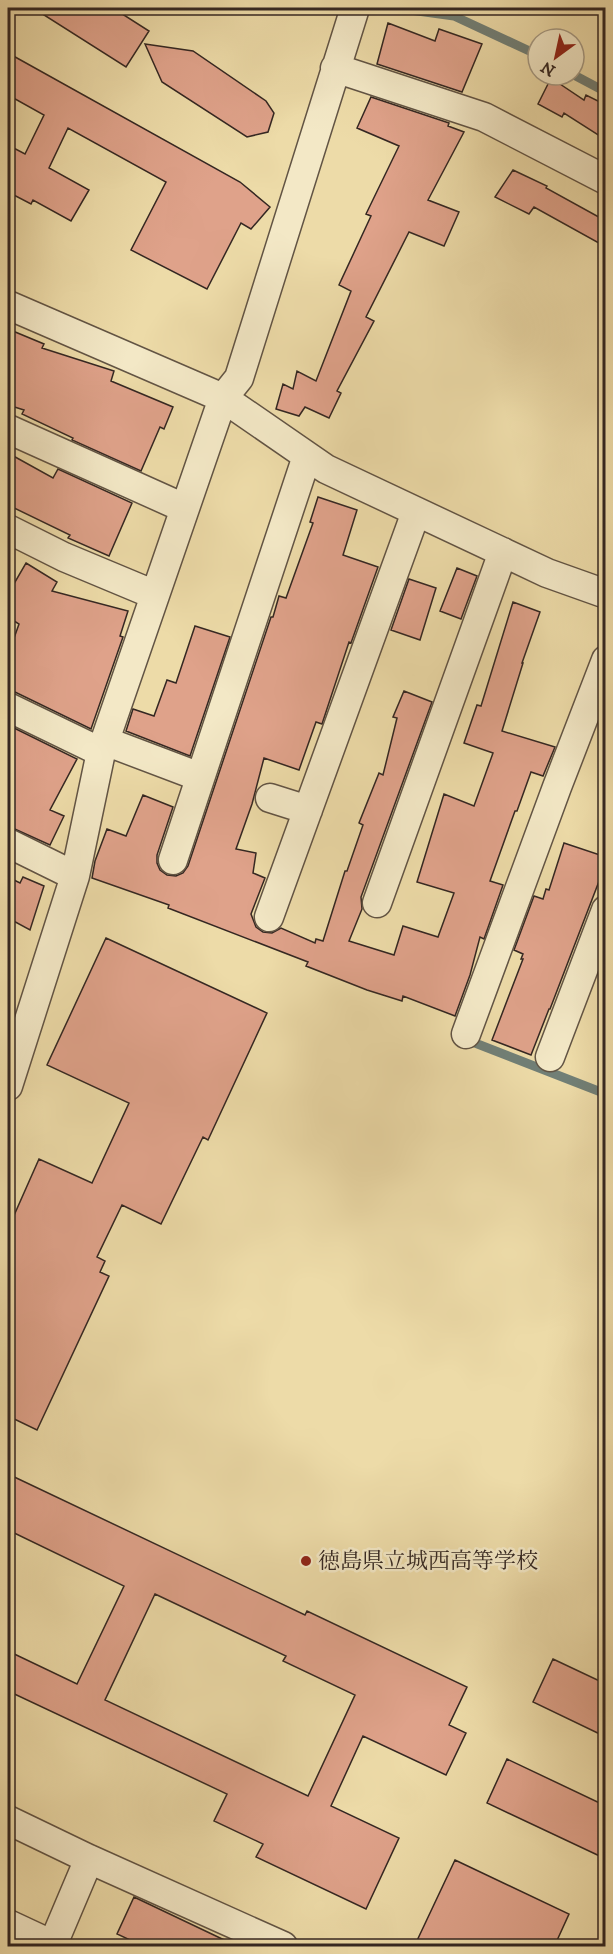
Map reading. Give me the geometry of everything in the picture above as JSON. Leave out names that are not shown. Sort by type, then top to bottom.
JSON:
[{"type":"street","points":[[8,1086],[75,876],[103,746],[223,398],[239,378],[355,8]]},
{"type":"street","points":[[335,68],[484,117],[606,180]]},
{"type":"street","points":[[8,305],[223,398],[326,469],[547,573],[606,594]]},
{"type":"street","points":[[8,429],[184,508]]},
{"type":"street","points":[[173,860],[307,456]]},
{"type":"street","points":[[269,917],[276,866],[308,810],[416,512]]},
{"type":"street","points":[[8,529],[64,557],[155,595]]},
{"type":"street","points":[[377,903],[503,552]]},
{"type":"street","points":[[466,1034],[556,787],[606,660]]},
{"type":"street","points":[[8,706],[103,746],[201,777]]},
{"type":"street","points":[[270,798],[308,810]]},
{"type":"street","points":[[8,843],[75,876]]},
{"type":"street","points":[[550,1057],[606,910]]},
{"type":"street","points":[[8,1820],[283,1947]]},
{"type":"street","points":[[8,1924],[59,1944],[89,1859]]},
{"type":"building","points":[[33,8],[113,8],[149,31],[126,67]]},
{"type":"building","points":[[388,23],[435,41],[439,29],[482,44],[462,92],[377,64]]},
{"type":"building","points":[[145,44],[193,51],[266,101],[274,113],[268,132],[247,137],[162,82]]},
{"type":"building","points":[[8,53],[240,182],[270,207],[251,229],[241,223],[207,289],[131,250],[166,182],[68,128],[49,168],[89,190],[71,221],[33,200],[31,204],[8,192],[8,145],[25,154],[44,115],[8,95]]},
{"type":"building","points":[[546,87],[564,87],[584,100],[586,95],[606,105],[606,140],[564,113],[562,117],[538,104]]},
{"type":"building","points":[[371,97],[449,123],[448,126],[464,132],[428,200],[459,212],[444,246],[409,232],[366,317],[374,321],[337,391],[341,393],[329,418],[305,407],[299,416],[276,409],[283,384],[293,389],[297,371],[316,381],[351,291],[339,285],[371,216],[366,214],[399,146],[357,128]]},
{"type":"building","points":[[513,170],[547,186],[546,188],[606,221],[606,247],[534,207],[529,214],[495,197]]},
{"type":"building","points":[[8,329],[44,344],[42,348],[114,371],[111,381],[173,407],[164,429],[160,427],[141,471],[72,440],[73,438],[22,414],[24,410],[8,405]]},
{"type":"building","points":[[8,453],[53,478],[58,469],[132,503],[109,556],[68,538],[70,535],[8,505]]},
{"type":"building","points":[[318,497],[357,510],[343,555],[378,567],[351,643],[349,642],[322,724],[316,722],[299,770],[264,758],[252,804],[236,849],[256,853],[253,873],[265,878],[251,914],[256,927],[263,932],[272,933],[281,928],[315,943],[316,939],[323,941],[345,871],[347,871],[363,825],[359,823],[379,773],[383,775],[397,718],[393,717],[404,691],[432,702],[361,897],[362,909],[349,941],[394,955],[403,926],[438,937],[454,893],[417,882],[444,794],[474,806],[493,753],[464,743],[477,705],[481,706],[513,602],[540,612],[502,731],[555,747],[543,776],[531,772],[517,811],[515,811],[490,881],[503,885],[484,939],[480,937],[470,975],[455,1016],[403,996],[402,1001],[367,990],[306,966],[308,962],[168,908],[169,905],[92,878],[95,861],[107,829],[126,836],[143,795],[173,807],[157,855],[160,870],[167,875],[176,876],[183,873],[188,866],[271,617],[273,617],[279,596],[286,598],[313,523],[310,522]]},
{"type":"building","points":[[26,563],[57,582],[52,591],[128,611],[120,636],[123,637],[91,729],[15,692],[8,691],[8,655],[19,624],[8,617],[8,594]]},
{"type":"building","points":[[457,568],[477,576],[461,619],[440,611]]},
{"type":"building","points":[[409,579],[436,588],[420,640],[391,630]]},
{"type":"building","points":[[195,626],[230,637],[190,756],[126,731],[133,709],[154,716],[167,680],[176,683]]},
{"type":"building","points":[[8,725],[77,759],[50,810],[64,816],[50,845],[8,826]]},
{"type":"building","points":[[564,843],[606,857],[606,863],[531,1055],[492,1040],[523,959],[521,959],[523,954],[514,950],[534,896],[543,899],[546,889],[549,890]]},
{"type":"building","points":[[8,877],[20,883],[23,877],[44,886],[30,930],[8,918]]},
{"type":"building","points":[[106,938],[267,1013],[208,1140],[203,1137],[161,1224],[122,1205],[97,1257],[105,1261],[100,1272],[109,1276],[37,1430],[8,1416],[8,1229],[39,1159],[92,1183],[129,1103],[47,1065]]},
{"type":"building","points":[[8,1474],[305,1615],[307,1611],[467,1687],[449,1725],[466,1733],[446,1775],[363,1736],[331,1806],[399,1838],[366,1909],[256,1857],[263,1844],[214,1821],[227,1794],[8,1691],[8,1651],[77,1684],[124,1586],[8,1530]],"holes":[[[155,1594],[286,1656],[283,1661],[355,1695],[308,1796],[105,1700]]]},
{"type":"building","points":[[553,1659],[606,1684],[606,1737],[533,1702]]},
{"type":"building","points":[[507,1759],[606,1806],[606,1859],[487,1803]]},
{"type":"building","points":[[455,1860],[569,1914],[554,1947],[414,1947]]},
{"type":"building","points":[[134,1897],[239,1947],[145,1947],[117,1934]]},
{"type":"waterway","points":[[396,8],[454,16],[526,49]]},
{"type":"waterway","points":[[586,81],[606,92]]},
{"type":"waterway","points":[[475,1043],[606,1094]]},
{"type":"place","name":"徳島県立城西高等学校","points":[[306,1561]]}]
